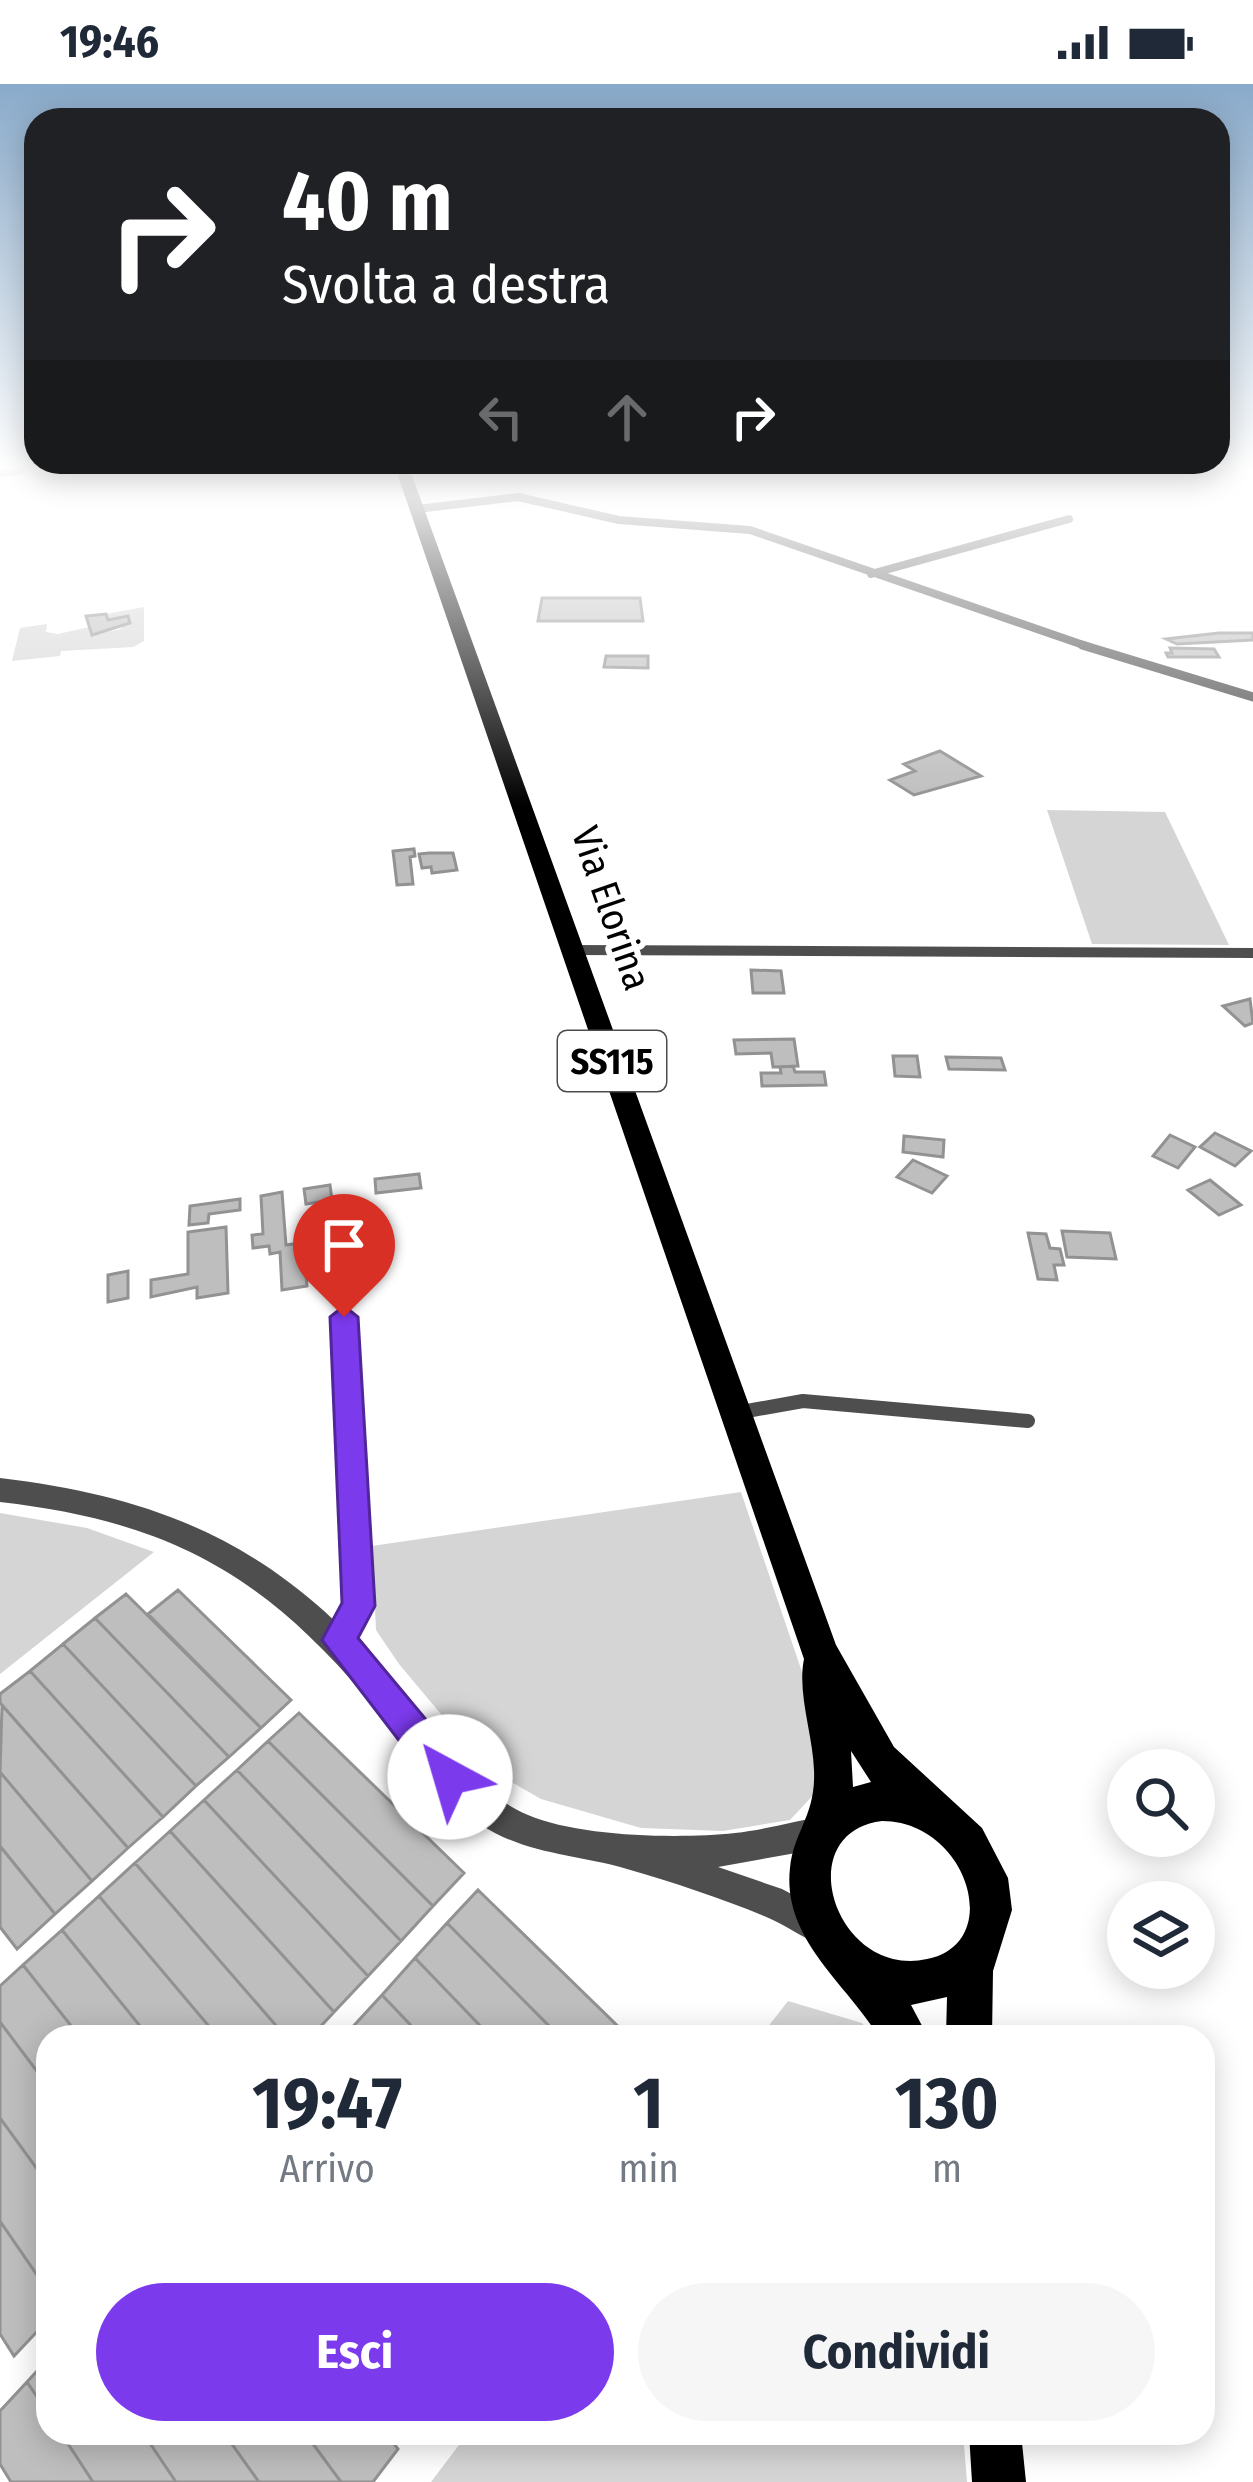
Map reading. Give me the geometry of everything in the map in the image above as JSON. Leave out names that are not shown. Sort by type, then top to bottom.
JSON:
[{"type":"main road","name":"Via Elorina","points":[[443,582],[820,1652]]},
{"type":"main road","points":[[820,1652],[890,1773],[927,1807],[952,1822],[973,1846],[986,1873],[989,1918],[974,1958],[970,2025]]},
{"type":"main road","points":[[820,1652],[834,1771],[828,1827],[809,1877],[821,1928],[838,1952],[860,1970],[891,1983],[922,1986],[951,1976],[974,1958]]},
{"type":"main road","points":[[828,1827],[851,1807],[875,1800],[901,1799],[927,1807]]},
{"type":"main road","points":[[860,1970],[897,2025]]},
{"type":"main road","points":[[996,2445],[999,2482]]},
{"type":"street","points":[[0,1490],[109,1504],[184,1532],[268,1581],[339,1640],[450,1777],[512,1825],[556,1840],[623,1851],[783,1904],[821,1928]]},
{"type":"street","points":[[623,1851],[734,1850],[828,1827]]},
{"type":"lane","points":[[896,582],[1253,697]]},
{"type":"lane","points":[[572,950],[1253,952]]},
{"type":"lane","points":[[339,1640],[358,1606],[344,1317]]},
{"type":"lane","points":[[736,1413],[803,1401],[1028,1421]]},
{"type":"shaded area","points":[[144,607],[144,641],[133,647],[61,651],[60,656],[12,661],[20,628],[47,624],[46,632],[58,634],[89,627],[92,635],[121,629],[130,622],[127,616],[108,620],[106,614]]},
{"type":"shaded area","points":[[1047,810],[1165,812],[1229,945],[1092,944]]},
{"type":"shaded area","points":[[741,1492],[816,1727],[817,1791],[790,1820],[723,1831],[641,1828],[541,1799],[471,1750],[376,1630],[372,1546]]},
{"type":"shaded area","points":[[0,1513],[87,1528],[154,1552],[0,1674]]},
{"type":"shaded area","points":[[788,2001],[864,2025],[769,2025]]},
{"type":"shaded area","points":[[459,2445],[964,2445],[967,2482],[431,2482]]},
{"type":"building","points":[[542,598],[640,598],[643,621],[538,621]]},
{"type":"building","points":[[106,614],[108,620],[128,616],[130,623],[92,635],[86,616]]},
{"type":"building","points":[[1253,633],[1253,640],[1177,644],[1166,639]]},
{"type":"building","points":[[1170,648],[1214,649],[1219,657],[1168,657]]},
{"type":"building","points":[[606,656],[648,656],[648,668],[604,667]]},
{"type":"building","points":[[940,751],[981,776],[914,795],[890,780],[915,771],[904,764]]},
{"type":"building","points":[[414,849],[415,856],[410,857],[413,884],[397,885],[393,851]]},
{"type":"building","points":[[453,853],[457,870],[432,873],[431,867],[422,868],[419,854]]},
{"type":"building","points":[[751,970],[781,971],[784,993],[753,993]]},
{"type":"building","points":[[1250,999],[1253,1023],[1245,1026],[1223,1006]]},
{"type":"building","points":[[794,1039],[798,1066],[773,1067],[771,1053],[736,1054],[734,1040]]},
{"type":"building","points":[[893,1056],[917,1056],[920,1077],[895,1076]]},
{"type":"building","points":[[946,1057],[1001,1058],[1005,1070],[949,1069]]},
{"type":"building","points":[[793,1066],[795,1072],[824,1072],[826,1085],[762,1086],[761,1073],[781,1073],[780,1067]]},
{"type":"building","points":[[1215,1133],[1251,1151],[1235,1166],[1200,1147]]},
{"type":"building","points":[[1170,1135],[1195,1147],[1178,1168],[1153,1156]]},
{"type":"building","points":[[904,1136],[944,1140],[943,1157],[903,1152]]},
{"type":"building","points":[[913,1160],[947,1176],[932,1193],[897,1177]]},
{"type":"building","points":[[419,1174],[421,1188],[376,1193],[375,1179]]},
{"type":"building","points":[[1210,1180],[1241,1205],[1219,1215],[1188,1190]]},
{"type":"building","points":[[330,1185],[332,1200],[306,1204],[304,1189]]},
{"type":"building","points":[[282,1192],[286,1245],[333,1238],[336,1270],[306,1275],[307,1286],[282,1290],[280,1252],[270,1254],[269,1246],[253,1248],[252,1235],[263,1234],[261,1196]]},
{"type":"building","points":[[240,1199],[240,1210],[209,1214],[208,1223],[189,1225],[190,1206]]},
{"type":"building","points":[[226,1227],[228,1293],[197,1298],[197,1287],[151,1297],[151,1280],[188,1274],[188,1232]]},
{"type":"building","points":[[1062,1231],[1110,1233],[1116,1259],[1067,1257]]},
{"type":"building","points":[[1028,1233],[1046,1234],[1050,1248],[1060,1249],[1064,1265],[1054,1265],[1057,1280],[1038,1279]]},
{"type":"building","points":[[128,1271],[128,1298],[108,1302],[108,1275]]},
{"type":"building","points":[[178,1590],[291,1700],[261,1728],[148,1614]]},
{"type":"building","points":[[126,1594],[261,1728],[229,1757],[95,1618]]},
{"type":"building","points":[[95,1618],[229,1757],[196,1786],[63,1644]]},
{"type":"building","points":[[63,1644],[196,1786],[163,1817],[30,1671]]},
{"type":"building","points":[[30,1671],[163,1817],[128,1848],[0,1703],[0,1694]]},
{"type":"building","points":[[2,1705],[128,1848],[92,1881],[0,1772]]},
{"type":"building","points":[[299,1713],[464,1873],[433,1906],[268,1741]]},
{"type":"building","points":[[268,1741],[433,1906],[401,1941],[237,1770]]},
{"type":"building","points":[[237,1770],[401,1941],[368,1976],[204,1800]]},
{"type":"building","points":[[0,1772],[92,1881],[55,1914],[0,1846]]},
{"type":"building","points":[[204,1800],[368,1976],[334,2012],[170,1831]]},
{"type":"building","points":[[170,1831],[334,2012],[322,2025],[276,2025],[135,1863]]},
{"type":"building","points":[[0,1846],[55,1914],[17,1949],[0,1927]]},
{"type":"building","points":[[135,1863],[276,2025],[208,2025],[99,1896]]},
{"type":"building","points":[[478,1890],[617,2025],[548,2025],[447,1923]]},
{"type":"building","points":[[99,1896],[208,2025],[139,2025],[62,1930]]},
{"type":"building","points":[[447,1923],[548,2025],[479,2025],[415,1958]]},
{"type":"building","points":[[62,1930],[139,2025],[70,2025],[23,1965]]},
{"type":"building","points":[[415,1958],[479,2025],[411,2025],[382,1995]]},
{"type":"building","points":[[23,1965],[70,2025],[36,2025],[36,2070],[0,2022],[0,1986]]},
{"type":"building","points":[[382,1995],[411,2025],[354,2025]]},
{"type":"building","points":[[0,2022],[36,2070],[36,2168],[0,2118]]},
{"type":"building","points":[[0,2118],[36,2168],[36,2274],[0,2221]]},
{"type":"building","points":[[0,2221],[36,2274],[36,2333],[14,2356],[0,2334]]},
{"type":"building","points":[[36,2372],[36,2395],[27,2382]]},
{"type":"building","points":[[27,2382],[36,2395],[36,2445],[69,2445],[93,2482],[11,2482],[0,2464],[0,2411]]},
{"type":"building","points":[[69,2445],[151,2445],[176,2482],[93,2482]]},
{"type":"building","points":[[151,2445],[233,2445],[259,2482],[176,2482]]},
{"type":"building","points":[[233,2445],[314,2445],[341,2482],[259,2482]]},
{"type":"building","points":[[314,2445],[395,2445],[398,2449],[373,2482],[341,2482]]},
{"type":"route","points":[[344,1317],[358,1606],[339,1640],[450,1777]]}]
